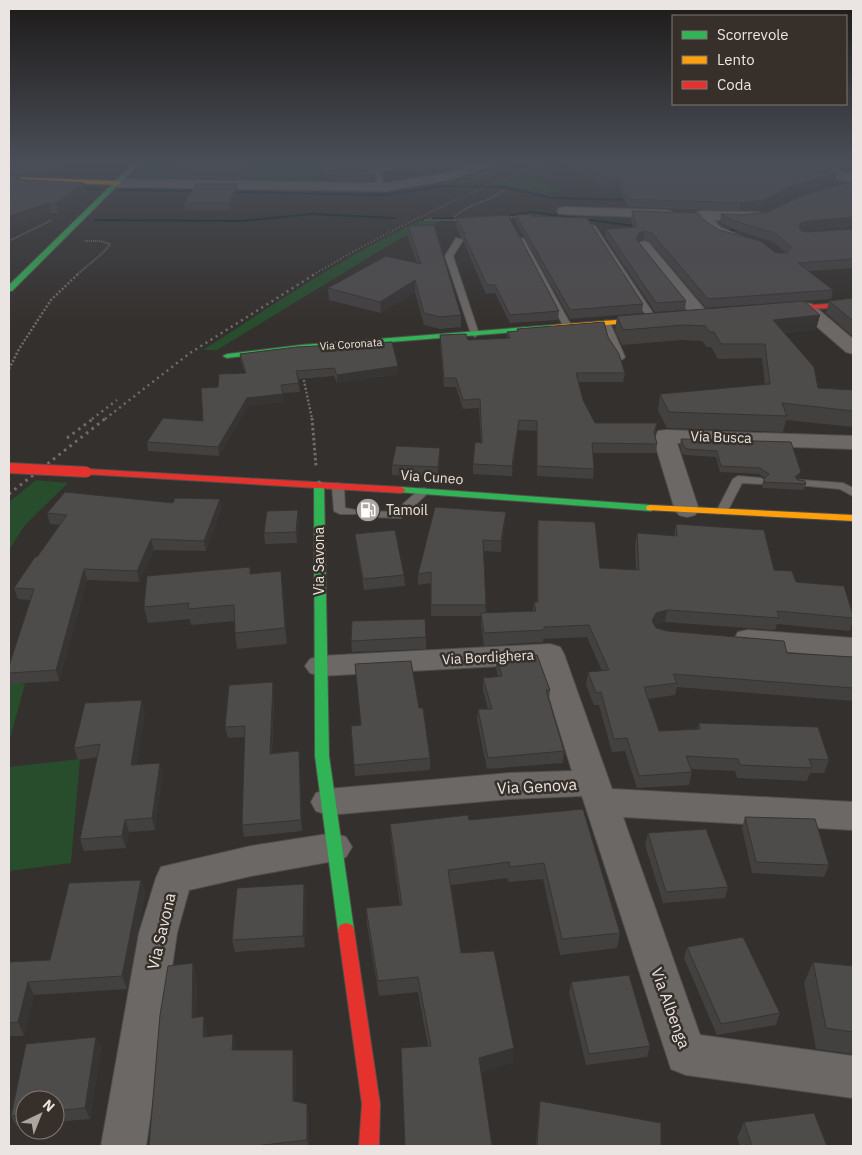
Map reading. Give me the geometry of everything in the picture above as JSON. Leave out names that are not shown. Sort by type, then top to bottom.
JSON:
[{"type":"main road","points":[[9,289],[83,217]]},
{"type":"main road","points":[[760,311],[853,304]]},
{"type":"main road","name":"Via Coronata","points":[[227,356],[301,348],[658,319]]},
{"type":"main road","name":"Via Cuneo","points":[[9,468],[319,484],[687,510],[853,518]]},
{"type":"main road","name":"Via Savona","points":[[319,484],[322,756],[371,1104],[369,1146]]},
{"type":"street","points":[[703,217],[719,232],[734,239],[749,242]]},
{"type":"street","points":[[644,246],[701,316]]},
{"type":"street","points":[[806,308],[853,348]]},
{"type":"street","name":"Via Busca","points":[[687,510],[665,441],[666,436],[853,443]]},
{"type":"street","points":[[725,638],[853,648]]},
{"type":"street","name":"Via Bordighera","points":[[320,666],[550,654],[597,793]]},
{"type":"street","name":"Via Genova","points":[[328,802],[510,786],[853,816]]},
{"type":"street","name":"Via Albenga","points":[[597,793],[686,1054],[853,1077]]},
{"type":"street","name":"Via Savona","points":[[123,1146],[158,933],[174,878],[251,861],[334,848]]},
{"type":"lane","name":"Via Coronata","points":[[592,226],[615,259],[628,284],[658,319]]},
{"type":"lane","points":[[517,232],[568,327]]},
{"type":"lane","points":[[459,240],[450,256],[475,334]]},
{"type":"lane","points":[[606,323],[620,357]]},
{"type":"lane","points":[[722,512],[738,479],[761,481]]},
{"type":"lane","points":[[801,483],[843,486],[853,493]]},
{"type":"lane","points":[[338,486],[340,511],[352,512]]},
{"type":"lane","points":[[370,514],[397,516],[424,492]]},
{"type":"path","points":[[501,218],[511,217]]},
{"type":"path","points":[[431,218],[426,220],[465,220]]},
{"type":"path","points":[[9,241],[23,236],[38,224],[59,220]]},
{"type":"path","points":[[9,369],[19,349],[51,300],[92,260],[107,250],[110,244],[100,241],[59,240]]},
{"type":"path","points":[[302,371],[312,415],[314,452],[319,484]]},
{"type":"green space","points":[[420,221],[440,221],[399,239],[217,350],[203,350],[336,265]]},
{"type":"green space","points":[[36,480],[68,483],[25,525],[9,550],[9,502]]},
{"type":"green space","points":[[9,681],[25,684],[9,742]]},
{"type":"green space","points":[[80,759],[71,863],[9,871],[9,767]]},
{"type":"building","points":[[509,217],[559,311],[510,315],[495,285],[487,285],[464,235],[465,232],[456,218]]},
{"type":"building","points":[[517,217],[587,218],[643,304],[570,310]]},
{"type":"building","points":[[634,217],[701,217],[719,230],[760,241],[776,253],[788,253],[791,247],[775,233],[726,217],[853,217],[802,222],[799,226],[801,231],[808,232],[853,229],[853,259],[798,263],[833,290],[708,299],[652,233],[644,231],[639,233],[636,239],[686,301],[656,303],[606,229],[637,227]]},
{"type":"building","points":[[434,225],[461,315],[440,317],[424,313],[415,280],[380,302],[328,288],[386,256],[421,264],[408,226]]},
{"type":"building","points":[[853,298],[853,321],[829,301]]},
{"type":"building","points":[[804,301],[820,315],[773,320],[814,367],[818,388],[853,390],[853,411],[782,403],[787,416],[669,412],[660,394],[770,384],[765,344],[721,344],[714,332],[710,332],[705,326],[684,325],[623,330],[617,316]]},
{"type":"building","points":[[604,322],[608,337],[619,354],[625,373],[576,373],[583,400],[595,423],[657,423],[654,432],[657,444],[592,443],[594,469],[537,466],[537,421],[519,420],[512,466],[473,464],[475,442],[482,443],[480,399],[463,400],[456,378],[444,378],[440,335],[466,334],[468,340],[510,338],[507,332],[518,331],[517,329]]},
{"type":"building","points":[[392,342],[398,366],[337,375],[334,368],[296,371],[299,383],[281,385],[283,394],[247,398],[218,447],[147,442],[163,418],[203,421],[201,388],[218,387],[219,374],[246,373],[240,354],[297,347]]},
{"type":"building","points":[[681,439],[791,442],[801,472],[795,477],[798,480],[805,481],[806,484],[764,482],[764,479],[769,474],[760,468],[721,466],[717,451],[687,449],[684,447]]},
{"type":"building","points":[[396,446],[440,448],[438,467],[392,465]]},
{"type":"building","points":[[65,492],[173,503],[175,498],[220,499],[204,541],[151,539],[137,571],[84,569],[56,670],[9,673],[9,666],[34,589],[14,588],[67,515],[47,513]]},
{"type":"building","points":[[435,507],[506,512],[501,541],[483,540],[486,605],[431,605],[431,572],[418,574]]},
{"type":"building","points":[[298,510],[296,532],[264,533],[267,511]]},
{"type":"building","points":[[538,520],[595,522],[600,568],[639,570],[637,533],[677,536],[676,524],[764,530],[774,570],[792,571],[796,582],[844,586],[853,618],[777,611],[779,618],[667,610],[656,613],[652,621],[656,628],[667,631],[784,641],[787,653],[853,657],[853,688],[673,674],[677,683],[644,687],[659,731],[700,729],[699,723],[818,727],[829,760],[809,759],[812,768],[740,765],[738,759],[686,756],[692,772],[639,776],[627,738],[614,739],[601,692],[596,693],[588,672],[609,670],[589,625],[544,627],[544,630],[484,633],[481,613],[536,611],[534,602],[538,602]]},
{"type":"building","points":[[395,530],[404,575],[363,579],[355,534]]},
{"type":"building","points":[[250,567],[250,574],[281,571],[285,628],[235,633],[234,605],[188,609],[189,603],[144,607],[147,576]]},
{"type":"building","points":[[425,619],[426,637],[351,641],[352,621]]},
{"type":"building","points":[[537,655],[550,690],[546,690],[564,751],[488,758],[478,709],[492,709],[483,678],[502,676],[496,657]]},
{"type":"building","points":[[411,661],[419,708],[423,708],[430,758],[354,765],[351,726],[361,725],[355,664]]},
{"type":"building","points":[[273,682],[270,754],[299,751],[301,820],[242,825],[245,726],[225,727],[229,685]]},
{"type":"building","points":[[142,700],[131,765],[160,763],[152,818],[125,820],[122,836],[80,839],[100,744],[74,748],[85,703]]},
{"type":"building","points":[[583,809],[620,933],[562,939],[544,863],[510,867],[509,862],[448,870],[461,953],[494,951],[514,1048],[479,1058],[492,1146],[405,1146],[401,1048],[431,1046],[418,977],[378,981],[366,908],[402,905],[390,824],[468,815],[469,820]]},
{"type":"building","points":[[745,817],[815,819],[829,865],[756,862]]},
{"type":"building","points":[[706,829],[728,887],[666,892],[648,833]]},
{"type":"building","points":[[141,880],[122,976],[28,982],[18,1022],[9,1023],[9,962],[50,960],[69,883]]},
{"type":"building","points":[[304,884],[303,936],[232,940],[237,888]]},
{"type":"building","points":[[743,937],[780,1013],[721,1024],[687,947]]},
{"type":"building","points":[[813,962],[853,966],[853,1032],[826,1028]]},
{"type":"building","points":[[193,963],[192,1018],[204,1016],[203,1037],[233,1034],[232,1050],[293,1050],[293,1101],[307,1104],[307,1140],[255,1146],[149,1146],[160,1015],[168,966]]},
{"type":"building","points":[[629,975],[650,1046],[589,1054],[571,982]]},
{"type":"building","points":[[96,1037],[85,1108],[65,1110],[65,1090],[16,1090],[26,1044]]},
{"type":"building","points":[[15,1097],[15,1115],[11,1116]]},
{"type":"building","points":[[540,1101],[661,1123],[661,1146],[537,1146]]},
{"type":"building","points":[[814,1113],[827,1146],[752,1146],[744,1122]]},
{"type":"waterway","points":[[95,220],[240,221],[283,217]]},
{"type":"waterway","points":[[372,217],[394,218]]},
{"type":"waterway","points":[[568,217],[642,227]]},
{"type":"waterway","points":[[425,219],[466,218]]},
{"type":"waterway","points":[[718,232],[744,228]]},
{"type":"railway","points":[[313,275],[420,217]]},
{"type":"railway","points":[[105,419],[190,353],[315,274]]},
{"type":"railway","points":[[92,419],[117,400]]},
{"type":"railway","points":[[67,438],[94,418]]},
{"type":"railway","points":[[9,494],[106,418]]},
{"type":"traffic: fast","points":[[9,289],[82,217]]},
{"type":"traffic: fast","points":[[227,356],[301,347],[553,327]]},
{"type":"traffic: fast","points":[[319,484],[322,756],[346,930]]},
{"type":"traffic: fast","points":[[401,490],[651,508]]},
{"type":"traffic: slow","points":[[553,327],[654,319]]},
{"type":"traffic: slow","points":[[651,508],[853,518]]},
{"type":"traffic: jam","points":[[774,310],[853,304]]},
{"type":"traffic: jam","points":[[9,468],[87,472]]},
{"type":"traffic: jam","points":[[87,472],[401,490]]},
{"type":"traffic: jam","points":[[346,930],[371,1104],[369,1146]]},
{"type":"place","name":"Tamoil","points":[[368,510]]}]
